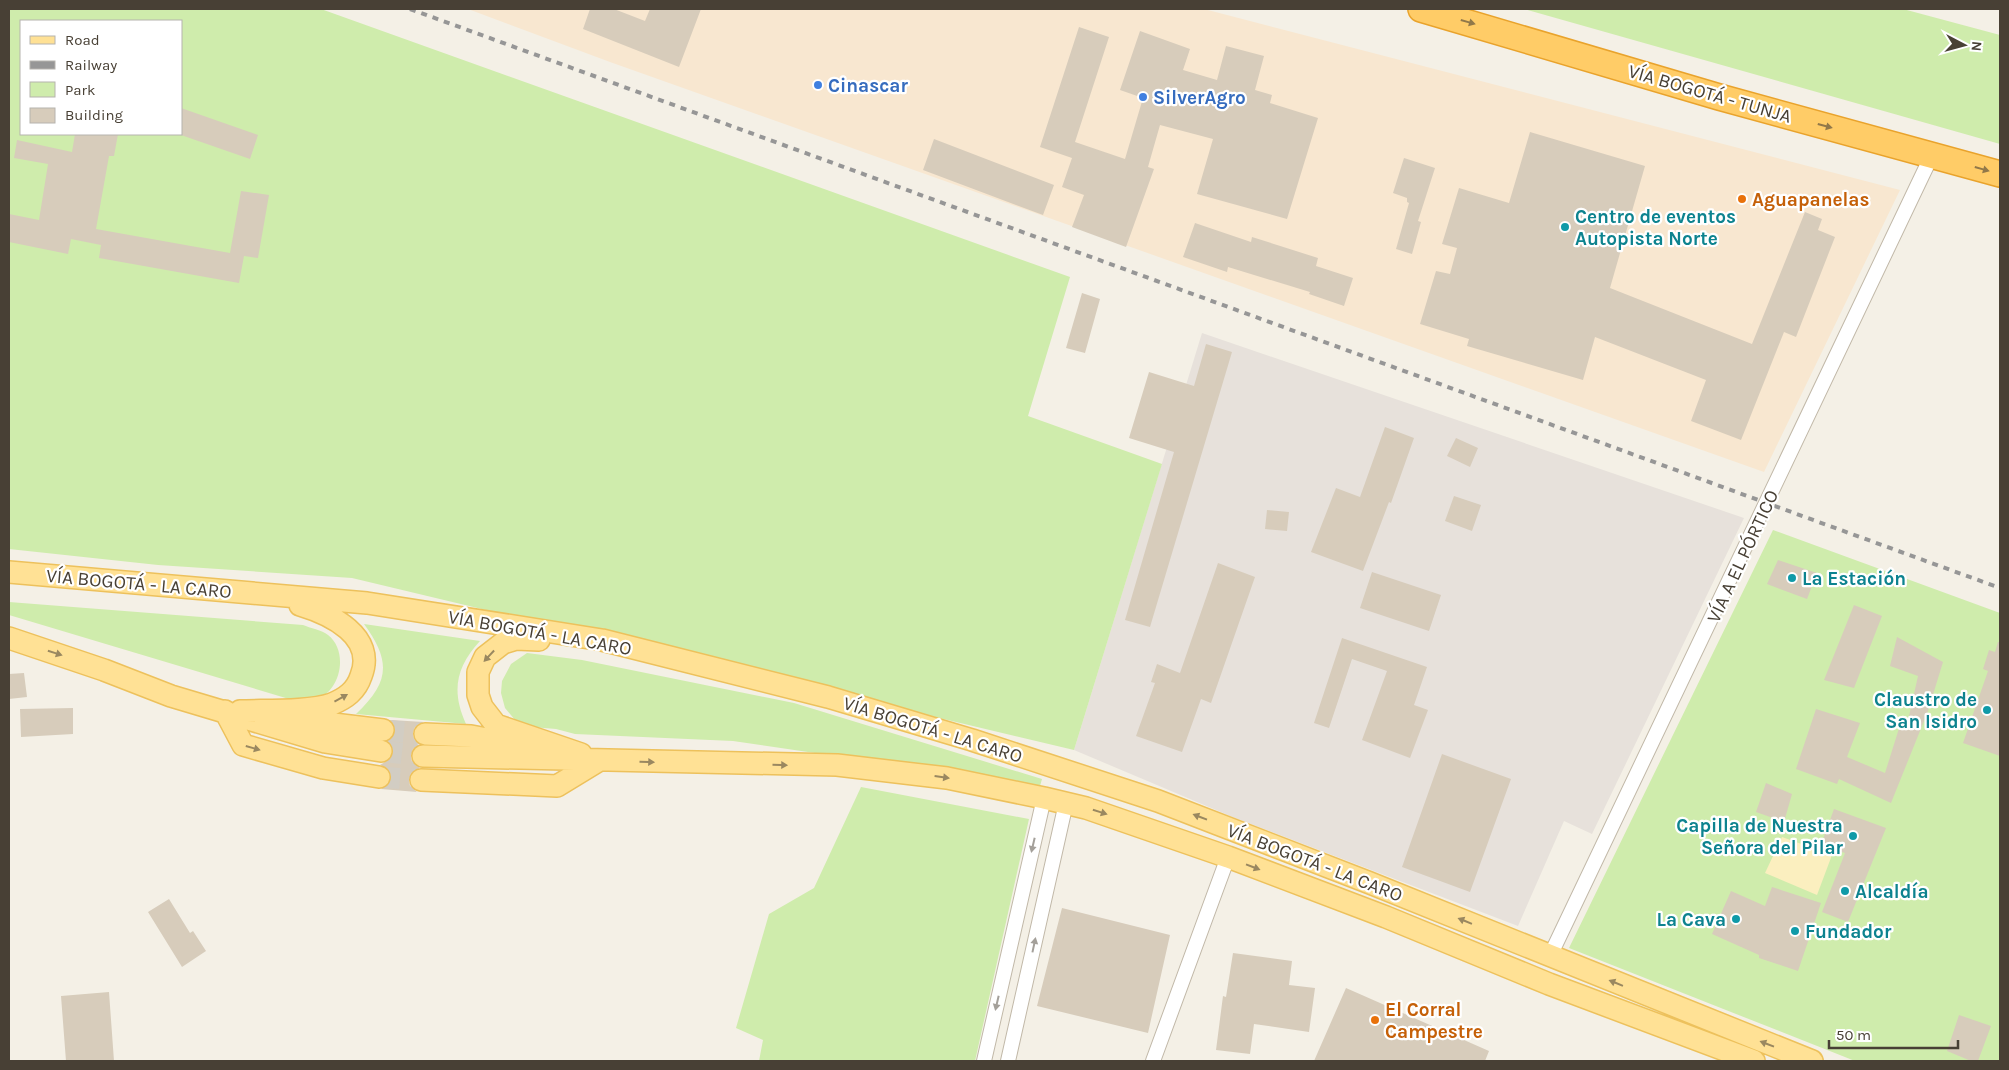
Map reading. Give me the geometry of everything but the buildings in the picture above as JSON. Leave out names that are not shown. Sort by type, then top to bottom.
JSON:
[{"type":"highway","name":"VÍA BOGOTÁ - TUNJA","points":[[1421,9],[1719,97],[2000,174]]},
{"type":"main road","name":"VÍA BOGOTÁ - LA CARO","points":[[9,572],[367,603],[602,640],[828,697],[972,740],[1158,801],[1370,883],[1812,1061]]},
{"type":"main road","points":[[225,711],[320,707],[346,697],[358,686],[363,672],[365,659],[361,645],[353,633],[337,620],[318,611],[263,594]]},
{"type":"main road","points":[[9,638],[95,667],[171,696],[325,742],[381,752]]},
{"type":"main road","points":[[598,760],[496,725],[482,707],[476,682],[478,672],[486,657],[503,643],[516,639],[602,640]]},
{"type":"main road","name":"VÍA BOGOTÁ - LA CARO","points":[[598,760],[557,786],[423,756],[598,760],[837,766],[947,778],[1066,803],[1108,815],[1228,857],[1386,917],[1540,980],[1754,1061]]},
{"type":"street","name":"VÍA A EL PÓRTICO","points":[[1550,956],[1932,155]]},
{"type":"street","points":[[984,1061],[1044,798]]},
{"type":"street","points":[[1008,1061],[1066,803]]},
{"type":"street","points":[[1153,1061],[1228,857]]},
{"type":"shaded area","points":[[468,9],[1204,9],[1900,190],[1764,472],[610,62]]},
{"type":"shaded area","points":[[1202,333],[1744,518],[1592,834],[1564,821],[1518,926],[1235,818],[1074,750]]},
{"type":"green space","points":[[9,9],[321,9],[1070,277],[1028,416],[1162,464],[1074,750],[352,578],[158,565],[9,549]]},
{"type":"green space","points":[[1524,9],[1903,9],[2000,35],[2000,144]]},
{"type":"green space","points":[[1773,530],[2000,613],[2000,1061],[1855,1061],[1569,948]]},
{"type":"green space","points":[[9,602],[303,625],[325,633],[335,642],[339,652],[339,672],[330,690],[322,696],[313,700],[289,699],[9,615]]},
{"type":"green space","points":[[364,624],[480,641],[466,660],[458,680],[458,701],[466,724],[356,714],[375,692],[381,681],[383,671],[379,649]]},
{"type":"green space","points":[[527,653],[582,660],[794,703],[1042,779],[1040,786],[733,741],[575,734],[556,729],[520,726],[505,708],[501,693],[502,681],[511,664]]},
{"type":"green space","points":[[861,787],[1029,819],[975,1061],[759,1061],[763,1040],[736,1028],[769,914],[814,888]]},
{"type":"sand","points":[[1782,837],[1832,855],[1817,895],[1765,873]]},
{"type":"tunnel","points":[[383,730],[425,734]]},
{"type":"tunnel","points":[[381,751],[423,756]]},
{"type":"tunnel","points":[[379,777],[421,780]]},
{"type":"railway","points":[[410,9],[2000,588]]},
{"type":"place","name":"Cinascar","points":[[818,85]]},
{"type":"place","name":"SilverAgro","points":[[1143,97]]},
{"type":"place","name":"Aguapanelas","points":[[1742,199]]},
{"type":"place","name":"Centro de eventos Autopista Norte","points":[[1565,227]]},
{"type":"place","name":"La Estación","points":[[1792,578]]},
{"type":"place","name":"Claustro de San Isidro","points":[[1987,710]]},
{"type":"place","name":"Capilla de Nuestra Señora del Pilar","points":[[1853,836]]},
{"type":"place","name":"Alcaldía","points":[[1845,891]]},
{"type":"place","name":"La Cava","points":[[1736,919]]},
{"type":"place","name":"Fundador","points":[[1795,931]]},
{"type":"place","name":"El Corral Campestre","points":[[1375,1020]]}]
